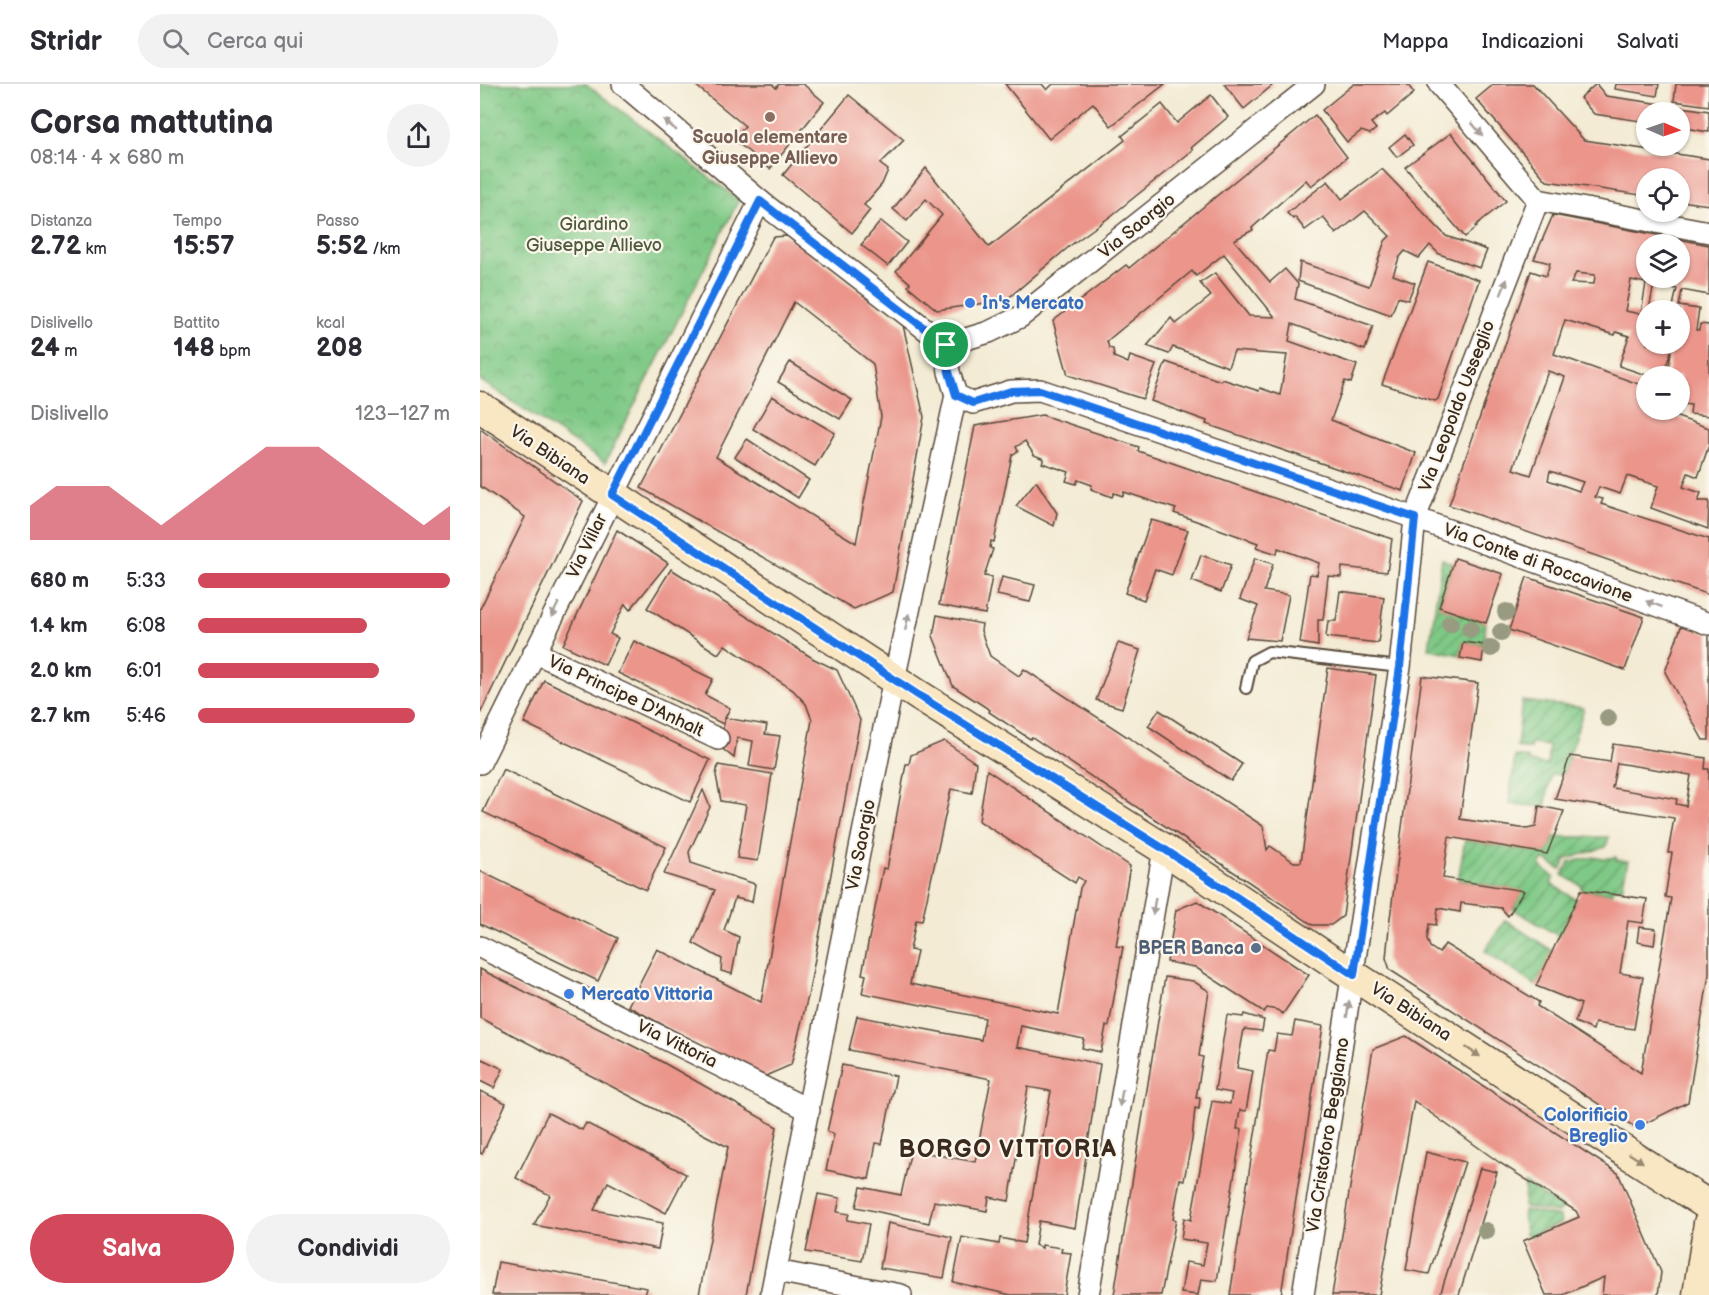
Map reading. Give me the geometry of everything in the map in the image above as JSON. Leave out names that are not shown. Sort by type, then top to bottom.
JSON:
[{"type":"street","points":[[622,84],[760,201],[946,345],[949,372],[956,395]]},
{"type":"street","name":"Via Saorgio","points":[[946,345],[989,332],[1020,318],[1314,84]]},
{"type":"street","points":[[1439,84],[1538,200],[1709,232]]},
{"type":"street","name":"Via Leopoldo Usseglio","points":[[1354,975],[1400,667],[1415,518],[1538,200]]},
{"type":"street","name":"Via Villar","points":[[480,763],[760,201]]},
{"type":"street","name":"Via Conte di Roccavione","points":[[956,395],[973,403],[1011,391],[1040,390],[1415,518],[1709,624]]},
{"type":"street","name":"Via Saorgio","points":[[771,1295],[894,679],[956,395]]},
{"type":"street","name":"Via Bibiana","points":[[480,407],[894,679],[1164,849],[1709,1206]]},
{"type":"street","name":"Via Principe D'Anhalt","points":[[534,652],[718,739]]},
{"type":"street","points":[[1088,1295],[1164,849]]},
{"type":"street","name":"Via Vittoria","points":[[480,946],[809,1110]]},
{"type":"street","name":"Via Cristoforo Beggiamo","points":[[1303,1295],[1354,975]]},
{"type":"street","points":[[1698,1295],[1709,1223]]},
{"type":"street","points":[[776,1271],[901,1295]]},
{"type":"lane","points":[[1245,688],[1252,661],[1269,652],[1400,667]]},
{"type":"green space","name":"Giardino Giuseppe Allievo","points":[[480,84],[586,84],[739,200],[605,463],[480,380]]},
{"type":"green space","points":[[1442,559],[1453,564],[1439,607],[1486,623],[1484,645],[1463,642],[1461,655],[1429,649]]},
{"type":"green space","points":[[1522,701],[1584,708],[1563,775],[1551,774],[1545,807],[1509,804],[1515,756],[1528,758],[1529,762],[1547,765],[1549,746],[1531,744],[1530,749],[1517,747]]},
{"type":"green space","points":[[1554,837],[1609,837],[1606,847],[1567,859],[1561,870],[1544,859],[1540,866],[1554,877],[1551,884],[1577,900],[1560,937],[1513,909],[1523,891],[1458,880],[1465,840],[1547,854]]},
{"type":"green space","points":[[1594,857],[1603,859],[1616,857],[1616,860],[1628,861],[1622,888],[1613,887],[1612,893],[1581,890],[1582,886],[1562,875],[1570,862]]},
{"type":"green space","points":[[1505,920],[1553,951],[1536,986],[1485,951]]},
{"type":"green space","points":[[1525,1184],[1563,1208],[1559,1213],[1524,1207]]},
{"type":"green space","points":[[1523,1210],[1560,1217],[1561,1223],[1530,1236],[1525,1235]]},
{"type":"building","name":"Scuola elementare Giuseppe Allievo","points":[[694,84],[772,84],[776,88],[779,84],[803,84],[824,102],[770,169],[733,139],[745,126]]},
{"type":"building","points":[[1005,84],[1042,84],[1047,90],[1053,84],[1165,84],[1111,126],[1093,103],[1049,139]]},
{"type":"building","points":[[1224,84],[1274,84],[1244,109]]},
{"type":"building","points":[[1354,84],[1407,84],[1414,93],[1387,116],[1385,113],[1371,123],[1376,129],[1370,134],[1361,131],[1347,142],[1322,110]]},
{"type":"building","points":[[1494,84],[1533,84],[1584,140],[1636,148],[1636,156],[1689,156],[1709,159],[1709,205],[1690,202],[1690,168],[1636,168],[1636,194],[1547,181],[1476,99]]},
{"type":"building","points":[[1596,84],[1606,96],[1647,102],[1636,102],[1636,120],[1594,114],[1580,98]]},
{"type":"building","points":[[1616,84],[1659,84],[1657,96],[1615,89]]},
{"type":"building","points":[[1676,84],[1709,84],[1709,106],[1674,101]]},
{"type":"building","points":[[849,95],[904,140],[880,164],[888,170],[882,184],[864,205],[870,210],[852,233],[783,175]]},
{"type":"building","points":[[1211,95],[1228,117],[1191,148],[1193,150],[1071,245],[1006,300],[937,310],[908,286],[910,283],[896,271],[942,215],[926,199],[907,221],[893,209],[926,168],[989,247],[1125,140],[1122,136],[1162,104],[1177,123]]},
{"type":"building","points":[[1690,108],[1709,111],[1709,132],[1690,129]]},
{"type":"building","points":[[1315,115],[1347,157],[1311,186],[1306,180],[1252,228],[1253,230],[1234,240],[1270,282],[1285,269],[1298,284],[1295,299],[1373,326],[1365,350],[1292,324],[1289,341],[1357,365],[1351,383],[1345,381],[1331,420],[1416,453],[1403,491],[1206,424],[1207,421],[1151,401],[1166,362],[1221,381],[1222,379],[1259,391],[1260,388],[1280,395],[1287,355],[1234,351],[1228,367],[1173,347],[1169,354],[1147,346],[1171,318],[1176,324],[1211,296],[1200,283],[1215,273],[1249,316],[1275,317],[1224,254],[1196,276],[1192,271],[1107,341],[1109,348],[1113,349],[1114,357],[1128,363],[1130,356],[1156,365],[1143,399],[1068,375],[1053,321],[1126,265],[1129,268]]},
{"type":"building","points":[[1451,133],[1506,201],[1465,237],[1405,167]]},
{"type":"building","points":[[1405,134],[1413,145],[1397,157],[1389,147]]},
{"type":"building","points":[[1382,169],[1446,236],[1487,250],[1480,268],[1439,254],[1430,245],[1419,258],[1405,251],[1399,258],[1393,275],[1415,283],[1408,300],[1398,297],[1391,315],[1298,281],[1300,262],[1369,286],[1385,241],[1390,236],[1365,211],[1336,234],[1323,217],[1305,230],[1295,217],[1293,219],[1287,213],[1328,181],[1342,199]]},
{"type":"building","points":[[1553,215],[1652,234],[1636,234],[1636,281],[1631,280],[1625,311],[1636,313],[1636,354],[1670,354],[1666,366],[1636,366],[1636,372],[1619,366],[1629,336],[1616,332],[1615,335],[1565,320],[1554,354],[1636,383],[1636,420],[1686,420],[1709,428],[1709,445],[1698,477],[1688,473],[1683,487],[1701,493],[1698,501],[1709,501],[1708,529],[1651,508],[1658,486],[1627,476],[1620,494],[1599,487],[1595,497],[1603,499],[1601,504],[1709,539],[1709,595],[1449,505],[1531,271],[1546,276],[1550,263],[1534,259]],"holes":[[[1576,273],[1595,275],[1594,284],[1571,283]],[[1548,371],[1565,377],[1531,475],[1513,469]],[[1550,471],[1583,482],[1579,491],[1548,480]]]},
{"type":"building","points":[[881,221],[907,242],[888,266],[861,245]]},
{"type":"building","points":[[787,236],[903,325],[924,417],[893,592],[854,609],[641,488],[773,237]],"holes":[[[794,302],[873,364],[881,417],[856,543],[716,457]]]},
{"type":"building","points":[[1690,241],[1709,245],[1709,295],[1682,290],[1680,300],[1674,300],[1677,289],[1672,288],[1690,288]]},
{"type":"building","points":[[1428,262],[1479,280],[1438,399],[1435,401],[1382,384]]},
{"type":"building","points":[[1645,288],[1653,288],[1651,300],[1643,300]]},
{"type":"building","points":[[1690,308],[1699,309],[1696,330],[1699,330],[1700,324],[1709,325],[1709,416],[1690,414],[1690,366],[1669,366],[1671,354],[1690,354]]},
{"type":"building","points":[[790,362],[852,400],[840,419],[778,382]]},
{"type":"building","points":[[772,396],[835,433],[815,466],[753,429]]},
{"type":"building","points":[[1042,415],[1139,447],[1138,451],[1392,539],[1387,572],[1342,567],[1341,577],[1328,576],[1323,620],[1318,620],[1318,646],[1300,643],[1310,574],[1317,575],[1319,563],[1278,548],[1277,554],[1256,547],[1258,543],[1174,513],[1176,509],[1124,492],[1123,496],[1114,493],[1112,497],[1091,489],[1092,485],[1078,480],[1076,484],[1066,481],[1069,472],[1042,463],[1044,459],[1034,455],[1025,441],[1016,447],[1018,451],[1012,455],[994,542],[991,541],[990,548],[993,549],[984,576],[992,577],[985,614],[939,605],[975,426]]},
{"type":"building","points":[[480,429],[583,501],[480,714],[480,609],[525,517],[480,486]]},
{"type":"building","points":[[747,439],[809,480],[798,498],[735,457]]},
{"type":"building","points":[[1036,481],[1057,513],[1054,526],[1016,506]]},
{"type":"building","points":[[1151,520],[1188,530],[1172,575],[1155,569],[1144,600],[1125,593]]},
{"type":"building","points":[[617,530],[668,563],[630,610],[625,604],[610,634],[618,638],[605,665],[563,645]]},
{"type":"building","points":[[1201,555],[1231,565],[1221,592],[1192,581]]},
{"type":"building","points":[[1255,558],[1273,564],[1264,591],[1289,595],[1280,641],[1246,638],[1258,606],[1240,599]]},
{"type":"building","points":[[1455,558],[1503,574],[1486,623],[1439,607]]},
{"type":"building","points":[[671,569],[814,659],[837,670],[860,720],[808,996],[791,1065],[761,1078],[628,1006],[657,949],[761,1002],[812,720],[806,704],[793,690],[725,645],[718,654],[647,608]]},
{"type":"building","points":[[1002,577],[1035,585],[1030,602],[997,595]]},
{"type":"building","points":[[1527,577],[1644,617],[1625,670],[1509,630]]},
{"type":"building","points":[[1340,591],[1384,597],[1378,643],[1326,637],[1328,621],[1336,621]]},
{"type":"building","points":[[937,615],[982,624],[981,631],[990,656],[1019,676],[1024,669],[1263,826],[1267,850],[1270,846],[1294,862],[1301,862],[1328,668],[1376,675],[1343,916],[1331,925],[1313,925],[953,686],[933,636]]},
{"type":"building","points":[[1682,624],[1709,634],[1709,740],[1703,740],[1665,672]]},
{"type":"building","points":[[634,641],[713,679],[705,695],[730,708],[723,724],[618,673]]},
{"type":"building","points":[[1463,642],[1484,645],[1482,662],[1460,658]]},
{"type":"building","points":[[1118,643],[1140,650],[1122,708],[1096,700]]},
{"type":"building","points":[[1422,676],[1478,683],[1460,819],[1527,829],[1536,827],[1539,806],[1564,811],[1547,854],[1449,837],[1443,878],[1524,891],[1508,916],[1501,908],[1461,903],[1460,912],[1438,908],[1436,925],[1429,924],[1427,939],[1430,947],[1439,953],[1445,944],[1539,1002],[1537,1006],[1641,1073],[1671,898],[1665,897],[1672,853],[1668,853],[1674,818],[1555,799],[1570,756],[1610,762],[1613,744],[1706,758],[1705,769],[1709,769],[1709,974],[1688,1102],[1636,1128],[1390,970],[1386,958]],"holes":[[[1617,763],[1691,775],[1686,806],[1676,804],[1677,799],[1612,788]]]},
{"type":"building","points":[[544,680],[710,760],[690,802],[524,723]]},
{"type":"building","points":[[1159,710],[1242,764],[1231,781],[1148,726]]},
{"type":"building","points":[[725,718],[767,725],[765,734],[780,736],[774,770],[749,766],[753,741],[737,738],[734,758],[720,747]]},
{"type":"building","points":[[944,741],[976,763],[972,793],[951,789],[922,921],[916,920],[910,950],[917,951],[910,984],[1058,1014],[1080,888],[1084,881],[1078,877],[1075,883],[979,821],[987,770],[1130,866],[1116,946],[1123,947],[1109,1026],[1106,1026],[1101,1052],[1082,1048],[1084,1039],[1021,1026],[1017,1047],[1100,1064],[1075,1228],[1039,1221],[1035,1245],[1042,1248],[1042,1245],[1062,1248],[1061,1252],[1071,1253],[1064,1295],[1011,1295],[953,1282],[962,1237],[999,1244],[1000,1238],[1024,1243],[1051,1091],[1028,1087],[1009,1201],[989,1197],[987,1211],[934,1201],[929,1223],[856,1207],[861,1187],[901,1195],[911,1150],[975,1162],[991,1079],[849,1050],[857,1016],[981,1040],[985,1018],[862,993],[866,975],[862,974],[883,868],[887,869],[906,764],[909,764],[911,755]]},
{"type":"building","points":[[718,765],[772,774],[758,861],[737,858],[746,805],[721,801],[716,775]]},
{"type":"building","points":[[503,769],[666,847],[646,890],[483,812]]},
{"type":"building","points":[[703,790],[710,807],[689,852],[691,863],[755,884],[752,902],[735,898],[724,930],[739,937],[732,974],[721,971],[722,959],[693,943],[715,890],[664,874]]},
{"type":"building","points":[[480,871],[618,938],[598,981],[480,924]]},
{"type":"building","points":[[1581,890],[1647,899],[1643,923],[1628,921],[1620,973],[1643,977],[1634,1029],[1595,1023],[1593,1030],[1575,1022],[1581,1004],[1536,986]]},
{"type":"building","points":[[1197,901],[1309,975],[1283,1014],[1267,1008],[1264,1012],[1195,967],[1167,962],[1176,910]]},
{"type":"building","points":[[1639,927],[1656,929],[1654,945],[1637,942]]},
{"type":"building","points":[[480,969],[641,1050],[777,1127],[746,1295],[699,1295],[728,1147],[480,1018]]},
{"type":"building","points":[[1165,977],[1193,981],[1209,991],[1199,1056],[1203,1057],[1196,1098],[1200,1098],[1199,1109],[1195,1108],[1192,1140],[1184,1180],[1180,1179],[1173,1219],[1176,1220],[1161,1295],[1114,1295]]},
{"type":"building","points":[[1244,1014],[1264,1020],[1262,1031],[1244,1029],[1237,1068],[1253,1071],[1246,1111],[1240,1110],[1237,1129],[1242,1129],[1217,1281],[1201,1279],[1198,1295],[1181,1293],[1186,1262],[1203,1265],[1207,1243],[1181,1239],[1184,1218],[1191,1220],[1212,1101],[1230,1104],[1232,1093],[1215,1090],[1227,1015],[1243,1017]]},
{"type":"building","points":[[1295,1021],[1323,1026],[1281,1295],[1230,1295],[1268,1050],[1274,1051],[1277,1034],[1292,1036]]},
{"type":"building","points":[[1406,1036],[1618,1173],[1661,1272],[1658,1295],[1602,1295],[1604,1277],[1563,1295],[1546,1295],[1523,1241],[1579,1217],[1576,1211],[1500,1163],[1414,1101],[1379,1295],[1332,1295],[1373,1049]]},
{"type":"building","points":[[480,1058],[503,1069],[494,1088],[480,1081]]},
{"type":"building","points":[[842,1065],[896,1076],[882,1144],[876,1143],[869,1179],[826,1170],[834,1134],[827,1132]]},
{"type":"building","points":[[480,1091],[506,1103],[482,1154],[480,1153]]},
{"type":"building","points":[[548,1113],[582,1130],[586,1123],[686,1174],[666,1213],[608,1182],[594,1210],[663,1223],[658,1249],[534,1225],[550,1195],[516,1178]]},
{"type":"building","points":[[1426,1152],[1465,1162],[1429,1274],[1406,1270]]},
{"type":"building","points":[[1480,1168],[1497,1172],[1459,1295],[1440,1295]]},
{"type":"building","points":[[818,1194],[840,1198],[837,1212],[849,1214],[847,1220],[869,1224],[862,1261],[806,1252]]},
{"type":"building","points":[[888,1223],[952,1237],[944,1278],[880,1268]]},
{"type":"building","points":[[498,1262],[647,1288],[645,1295],[492,1295]]},
{"type":"place","name":"Scuola elementare Giuseppe Allievo","points":[[770,117]]},
{"type":"place","name":"In's Mercato","points":[[970,303]]},
{"type":"place","name":"BPER Banca","points":[[1256,948]]},
{"type":"place","name":"Mercato Vittoria","points":[[569,994]]},
{"type":"place","name":"Colorificio Breglio","points":[[1640,1125]]},
{"type":"district","name":"BORGO VITTORIA","points":[[1008,1149]]},
{"type":"route","points":[[760,201],[946,345],[949,372],[956,395],[973,403],[1011,391],[1040,390],[1415,518],[1400,667],[1354,975],[1164,849],[918,695],[612,495],[760,201]]}]
